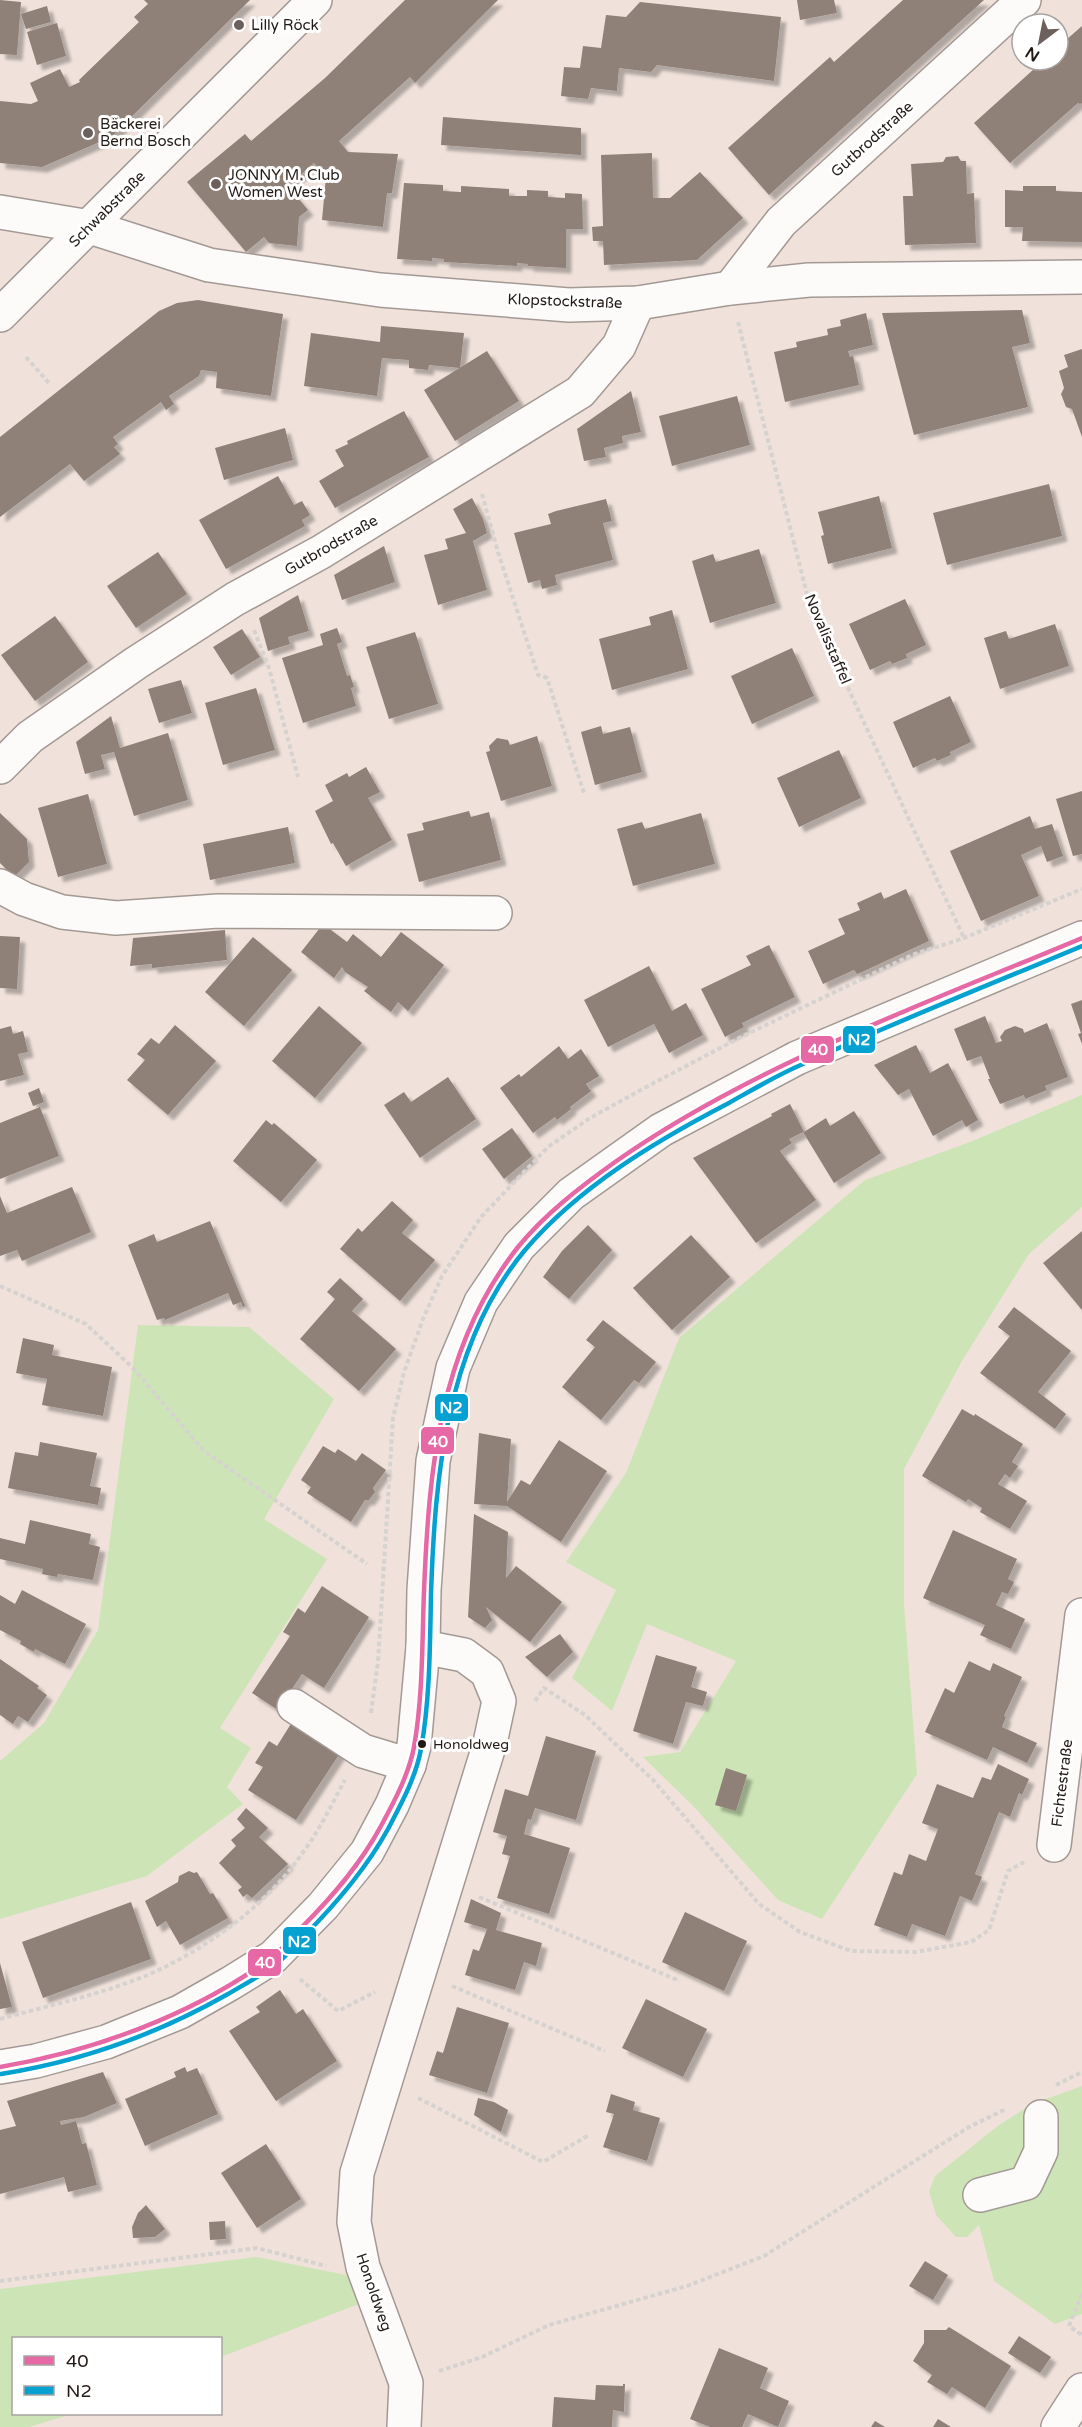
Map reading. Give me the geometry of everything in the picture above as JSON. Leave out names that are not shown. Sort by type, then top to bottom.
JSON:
[{"type":"street","name":"Schwabstraße","points":[[0,315],[315,0]]},
{"type":"street","name":"Gutbrodstraße","points":[[730,288],[781,222],[1024,0]]},
{"type":"street","name":"Klopstockstraße","points":[[0,212],[90,227],[208,265],[380,290],[569,305],[638,303],[730,288],[809,280],[1082,277]]},
{"type":"street","name":"Gutbrodstraße","points":[[0,766],[30,737],[136,663],[235,599],[321,552],[580,392],[619,346],[638,303]]},
{"type":"street","points":[[0,886],[24,899],[62,912],[116,918],[218,910],[495,913]]},
{"type":"street","points":[[0,2067],[36,2061],[106,2042],[180,2012],[273,1957],[323,1906],[367,1852],[392,1805],[412,1756],[423,1647],[424,1590],[433,1461],[453,1368],[481,1302],[519,1246],[571,1194],[661,1130],[797,1058],[1082,938]]},
{"type":"street","name":"Fichtestraße","points":[[1054,1845],[1082,1615]]},
{"type":"street","name":"Honoldweg","points":[[404,2427],[406,2383],[363,2267],[354,2222],[357,2172],[490,1743],[499,1701],[487,1672],[464,1655],[423,1647]]},
{"type":"street","points":[[303,1701],[366,1741],[412,1756]]},
{"type":"street","points":[[980,2195],[1026,2183],[1041,2151],[1036,2103]]},
{"type":"street","points":[[1058,2427],[1082,2390]]},
{"type":"path","name":"Novalisstaffel","points":[[739,324],[810,606],[964,938]]},
{"type":"path","points":[[26,357],[49,383]]},
{"type":"path","points":[[481,490],[498,552],[538,675],[547,678],[584,793]]},
{"type":"path","points":[[254,629],[269,669],[298,777]]},
{"type":"path","points":[[0,2019],[111,1988],[164,1967],[219,1935],[267,1895],[303,1853],[366,1741],[378,1662],[393,1418],[404,1372],[423,1319],[442,1276],[465,1239],[509,1186],[548,1147],[590,1118],[743,1036],[912,955],[964,938],[1082,889]]},
{"type":"path","points":[[0,1286],[86,1324],[133,1368],[204,1451],[367,1564]]},
{"type":"path","points":[[531,1706],[544,1688],[585,1715],[653,1780],[759,1904],[800,1932],[851,1951],[916,1952],[971,1942],[990,1930],[1008,1871],[1054,1845]]},
{"type":"path","points":[[446,1882],[680,1982]]},
{"type":"path","points":[[295,1974],[338,2011],[384,1987]]},
{"type":"path","points":[[441,1981],[605,2051]]},
{"type":"path","points":[[406,2383],[482,2357],[549,2325],[687,2286],[764,2256],[969,2127],[1036,2103],[1082,2072]]},
{"type":"path","points":[[385,2082],[543,2162],[589,2135]]},
{"type":"path","points":[[0,2282],[257,2248],[327,2266],[363,2267]]},
{"type":"path","points":[[1082,2294],[1069,2326],[1082,2335]]},
{"type":"green space","points":[[1082,1095],[1082,1207],[1029,1254],[962,1361],[904,1469],[904,1603],[917,1774],[822,1919],[778,1900],[695,1808],[643,1757],[680,1752],[736,1661],[647,1624],[612,1711],[572,1678],[616,1590],[566,1562],[626,1473],[679,1338],[865,1180],[970,1142]]},
{"type":"green space","points":[[138,1325],[249,1327],[334,1399],[264,1519],[327,1559],[220,1728],[251,1748],[227,1787],[243,1804],[147,1876],[0,1919],[0,1761],[44,1723],[98,1630]]},
{"type":"green space","points":[[1082,2086],[1082,2314],[1055,2324],[994,2281],[979,2225],[967,2237],[956,2237],[936,2215],[929,2191],[935,2176],[999,2125],[1032,2104]]},
{"type":"green space","points":[[257,2257],[346,2275],[364,2302],[222,2357],[222,2337],[12,2337],[12,2415],[69,2415],[29,2427],[0,2427],[0,2289]]},
{"type":"building","points":[[0,0],[21,2],[17,55],[0,54]]},
{"type":"building","points":[[144,0],[250,0],[111,137],[42,167],[0,163],[0,101],[31,104],[38,101],[30,83],[60,69],[69,87],[80,82],[79,80],[139,22],[134,17],[148,4]]},
{"type":"building","points":[[405,0],[498,0],[415,83],[410,77],[339,141],[348,152],[398,154],[392,193],[387,193],[383,227],[322,220],[326,176],[314,163],[288,186],[308,210],[299,217],[297,246],[269,243],[264,237],[246,252],[187,182],[245,134],[251,141],[325,78]]},
{"type":"building","points":[[797,0],[834,0],[837,13],[800,20]]},
{"type":"building","points":[[903,0],[984,0],[769,195],[728,148],[830,57],[834,62]]},
{"type":"building","points":[[640,2],[781,17],[774,81],[657,65],[651,72],[619,68],[617,91],[591,88],[588,99],[561,96],[564,67],[580,68],[583,46],[601,48],[606,15],[626,17]]},
{"type":"building","points":[[47,6],[51,22],[26,29],[21,14]]},
{"type":"building","points":[[57,23],[66,56],[37,65],[27,32]]},
{"type":"building","points":[[1082,26],[1082,103],[1078,103],[1010,163],[974,123],[1031,72],[1070,72],[1070,36]]},
{"type":"building","points":[[443,117],[581,128],[581,155],[441,145]]},
{"type":"building","points":[[652,153],[653,198],[670,198],[700,172],[743,218],[697,260],[604,265],[603,241],[593,241],[592,227],[603,226],[601,155]]},
{"type":"building","points":[[958,156],[961,161],[966,161],[967,194],[974,193],[976,243],[905,245],[903,196],[913,196],[911,164],[943,162],[946,157]]},
{"type":"building","points":[[404,183],[443,185],[443,191],[461,192],[461,186],[509,189],[509,196],[527,196],[527,190],[548,191],[548,197],[565,198],[565,193],[582,194],[583,229],[566,229],[566,268],[528,266],[528,264],[517,263],[517,266],[444,262],[444,259],[432,258],[432,261],[397,259]]},
{"type":"building","points":[[1023,186],[1056,186],[1056,191],[1082,192],[1082,242],[1022,241],[1023,227],[1005,227],[1005,190],[1023,191]]},
{"type":"building","points":[[198,300],[283,314],[271,396],[216,388],[217,372],[201,370],[199,376],[169,396],[174,404],[166,410],[161,402],[113,437],[118,444],[114,447],[120,454],[84,481],[70,464],[0,517],[0,437],[159,311],[177,303]]},
{"type":"building","points":[[1022,310],[1030,343],[1012,347],[1028,407],[914,435],[882,313]]},
{"type":"building","points":[[866,313],[873,345],[848,351],[850,357],[853,356],[859,385],[785,402],[774,352],[797,347],[796,342],[828,335],[827,329],[841,326],[840,320]]},
{"type":"building","points":[[381,326],[464,333],[460,368],[429,365],[428,370],[409,368],[409,360],[382,358],[377,396],[304,386],[311,333],[380,342]]},
{"type":"building","points":[[1082,349],[1082,437],[1072,409],[1066,407],[1061,394],[1064,388],[1059,371],[1068,367],[1064,355]]},
{"type":"building","points":[[487,351],[519,401],[455,441],[424,390]]},
{"type":"building","points":[[631,391],[641,432],[622,436],[623,443],[604,448],[606,457],[584,461],[577,429]]},
{"type":"building","points":[[737,396],[750,445],[672,466],[659,416]]},
{"type":"building","points":[[404,411],[429,457],[335,508],[319,481],[344,466],[335,450],[348,444],[347,441]]},
{"type":"building","points":[[285,428],[293,460],[224,480],[215,448]]},
{"type":"building","points":[[278,476],[294,505],[302,501],[310,515],[302,520],[305,526],[226,569],[199,520]]},
{"type":"building","points":[[1049,484],[1062,536],[947,565],[933,513]]},
{"type":"building","points":[[879,496],[892,548],[828,564],[818,512]]},
{"type":"building","points":[[472,498],[483,519],[487,533],[473,541],[487,590],[438,605],[424,555],[448,549],[445,539],[466,533],[453,509]]},
{"type":"building","points":[[606,499],[612,521],[603,523],[613,560],[555,575],[557,585],[542,589],[540,580],[528,583],[514,533],[551,524],[548,514],[556,511]]},
{"type":"building","points":[[384,546],[395,582],[342,600],[334,575]]},
{"type":"building","points":[[759,549],[776,603],[710,623],[692,561],[713,554],[716,562]]},
{"type":"building","points":[[158,552],[187,594],[136,628],[107,586]]},
{"type":"building","points":[[298,595],[309,631],[288,637],[290,644],[268,651],[259,618]]},
{"type":"building","points":[[905,599],[926,645],[906,654],[907,658],[892,664],[890,661],[870,670],[849,624]]},
{"type":"building","points":[[672,610],[688,669],[612,690],[599,639],[651,625],[649,617]]},
{"type":"building","points":[[55,616],[88,662],[35,701],[1,655]]},
{"type":"building","points":[[1055,624],[1069,666],[1000,689],[984,638],[1006,631],[1009,639]]},
{"type":"building","points":[[337,628],[342,642],[337,644],[347,676],[350,675],[354,687],[351,688],[356,706],[303,723],[282,658],[323,645],[320,634]]},
{"type":"building","points":[[242,629],[260,657],[231,675],[213,647]]},
{"type":"building","points":[[415,632],[438,704],[389,719],[366,647]]},
{"type":"building","points":[[792,648],[814,696],[752,724],[731,676]]},
{"type":"building","points":[[181,680],[192,713],[159,723],[148,689]]},
{"type":"building","points":[[256,688],[275,750],[223,765],[205,703]]},
{"type":"building","points":[[950,696],[971,742],[950,752],[951,755],[937,761],[935,758],[913,768],[893,722]]},
{"type":"building","points":[[111,716],[120,748],[168,733],[188,800],[134,816],[114,752],[101,755],[105,769],[85,774],[76,742]]},
{"type":"building","points":[[601,726],[603,734],[630,727],[642,772],[595,785],[581,732]]},
{"type":"building","points":[[537,736],[552,786],[501,801],[486,752],[490,751],[489,746],[497,738],[508,740],[510,745]]},
{"type":"building","points":[[839,750],[861,798],[799,827],[777,778]]},
{"type":"building","points":[[366,767],[380,792],[368,798],[392,840],[346,866],[333,843],[331,844],[315,811],[333,801],[325,785],[347,773],[349,777]]},
{"type":"building","points":[[1082,791],[1082,854],[1073,856],[1056,799]]},
{"type":"building","points":[[88,794],[107,864],[58,877],[38,808]]},
{"type":"building","points":[[469,811],[471,817],[489,812],[501,860],[419,882],[407,834],[424,830],[422,823]]},
{"type":"building","points":[[0,813],[27,839],[29,862],[14,877],[0,863]]},
{"type":"building","points":[[701,813],[715,864],[633,886],[617,829],[642,822],[645,829]]},
{"type":"building","points":[[1030,816],[1035,829],[1052,824],[1063,856],[1047,862],[1041,846],[1021,855],[1039,896],[981,921],[950,851]]},
{"type":"building","points":[[288,827],[295,863],[210,880],[203,844]]},
{"type":"building","points":[[906,889],[929,941],[862,972],[857,974],[854,970],[823,984],[808,951],[845,934],[838,919],[860,910],[857,903],[881,892],[884,899]]},
{"type":"building","points":[[323,924],[347,942],[353,934],[381,957],[401,932],[444,965],[408,1011],[398,1002],[391,1012],[364,991],[368,987],[345,972],[342,967],[334,978],[301,952]]},
{"type":"building","points":[[225,930],[227,960],[152,968],[152,964],[130,966],[133,938]]},
{"type":"building","points":[[0,936],[20,937],[17,989],[0,988]]},
{"type":"building","points":[[253,937],[292,970],[244,1026],[205,992]]},
{"type":"building","points":[[769,945],[795,997],[742,1023],[744,1027],[725,1037],[701,989],[751,965],[746,956]]},
{"type":"building","points":[[649,966],[672,1011],[686,1003],[703,1035],[669,1053],[654,1024],[608,1047],[584,1000]]},
{"type":"building","points":[[1082,1000],[1082,1044],[1078,1034],[1081,1033],[1071,1004]]},
{"type":"building","points":[[319,1006],[362,1043],[315,1098],[272,1061]]},
{"type":"building","points":[[985,1016],[996,1043],[1002,1041],[1000,1037],[1005,1030],[1015,1026],[1023,1029],[1024,1033],[1047,1023],[1068,1077],[1045,1086],[1047,1090],[1025,1099],[1024,1095],[1000,1104],[988,1079],[990,1079],[981,1056],[967,1061],[954,1029]]},
{"type":"building","points":[[175,1025],[216,1061],[168,1115],[127,1080],[145,1060],[137,1054],[151,1038],[159,1044]]},
{"type":"building","points":[[11,1026],[13,1034],[23,1031],[28,1052],[18,1054],[24,1075],[0,1081],[0,1029]]},
{"type":"building","points":[[916,1045],[930,1073],[948,1063],[978,1120],[966,1127],[962,1120],[933,1136],[909,1089],[898,1095],[874,1065]]},
{"type":"building","points":[[559,1046],[568,1059],[581,1049],[599,1076],[586,1084],[591,1091],[570,1107],[571,1109],[557,1120],[555,1117],[533,1133],[500,1088],[519,1074],[521,1077]]},
{"type":"building","points":[[448,1077],[476,1119],[420,1158],[384,1105],[404,1092],[411,1102]]},
{"type":"building","points":[[39,1088],[44,1102],[33,1106],[28,1093]]},
{"type":"building","points":[[790,1104],[804,1132],[826,1118],[830,1126],[854,1111],[881,1153],[834,1183],[803,1132],[789,1139],[792,1143],[780,1151],[816,1200],[756,1243],[693,1158]]},
{"type":"building","points":[[40,1107],[59,1156],[0,1179],[0,1123]]},
{"type":"building","points":[[266,1120],[272,1125],[274,1123],[317,1160],[281,1202],[233,1161]]},
{"type":"building","points":[[512,1128],[532,1156],[504,1179],[482,1149]]},
{"type":"building","points":[[72,1187],[91,1232],[22,1261],[17,1250],[0,1256],[0,1196],[7,1213]]},
{"type":"building","points":[[392,1201],[413,1220],[402,1233],[435,1260],[400,1301],[340,1249],[358,1228],[362,1232]]},
{"type":"building","points":[[210,1221],[245,1306],[243,1307],[241,1302],[233,1305],[228,1293],[165,1320],[164,1318],[157,1320],[128,1245],[154,1234],[157,1242]]},
{"type":"building","points":[[588,1225],[612,1250],[569,1299],[543,1277],[562,1251]]},
{"type":"building","points":[[1082,1231],[1082,1310],[1043,1263]]},
{"type":"building","points":[[691,1235],[730,1277],[672,1330],[633,1288]]},
{"type":"building","points":[[340,1278],[363,1299],[352,1311],[396,1349],[359,1391],[300,1339],[335,1299],[327,1292]]},
{"type":"building","points":[[1014,1307],[1071,1351],[1038,1392],[1066,1414],[1055,1429],[980,1373],[1010,1336],[998,1327]]},
{"type":"building","points":[[603,1320],[656,1362],[639,1383],[634,1380],[601,1420],[562,1387],[595,1347],[586,1340]]},
{"type":"building","points":[[23,1338],[54,1345],[52,1355],[112,1367],[103,1416],[42,1405],[47,1379],[16,1373]]},
{"type":"building","points":[[962,1409],[974,1416],[975,1414],[1023,1444],[1012,1462],[1018,1466],[1010,1478],[1005,1474],[998,1484],[1027,1501],[1010,1529],[980,1512],[982,1508],[968,1499],[966,1502],[922,1476]]},
{"type":"building","points":[[479,1433],[511,1439],[507,1502],[521,1480],[530,1485],[559,1440],[607,1471],[561,1542],[507,1506],[474,1504]]},
{"type":"building","points":[[40,1442],[97,1453],[90,1486],[101,1488],[98,1505],[8,1488],[15,1452],[38,1456]]},
{"type":"building","points":[[323,1446],[335,1453],[338,1449],[356,1461],[362,1453],[386,1470],[373,1488],[375,1492],[369,1500],[365,1500],[351,1522],[307,1493],[311,1487],[301,1480]]},
{"type":"building","points":[[474,1514],[508,1532],[506,1578],[516,1566],[562,1602],[530,1642],[486,1607],[492,1620],[485,1628],[468,1617]]},
{"type":"building","points":[[30,1520],[91,1534],[89,1544],[100,1547],[93,1580],[58,1574],[57,1577],[42,1574],[43,1569],[0,1559],[0,1538],[25,1544]]},
{"type":"building","points":[[953,1530],[1017,1559],[1008,1579],[1014,1582],[1008,1594],[1002,1592],[996,1605],[1025,1619],[1011,1649],[980,1635],[985,1625],[923,1598]]},
{"type":"building","points":[[322,1586],[369,1617],[324,1688],[302,1674],[278,1710],[252,1693],[290,1636],[283,1632],[298,1608],[305,1613]]},
{"type":"building","points":[[22,1590],[86,1624],[65,1664],[35,1649],[34,1652],[20,1644],[21,1641],[0,1630],[0,1595],[15,1604]]},
{"type":"building","points":[[560,1634],[573,1652],[547,1677],[525,1657]]},
{"type":"building","points":[[656,1655],[697,1667],[691,1687],[707,1692],[703,1706],[686,1702],[673,1744],[633,1731]]},
{"type":"building","points":[[0,1659],[39,1686],[37,1688],[47,1695],[28,1722],[18,1716],[13,1724],[0,1715]]},
{"type":"building","points":[[969,1661],[990,1671],[993,1663],[1022,1677],[1004,1716],[1006,1717],[1002,1727],[1037,1743],[1027,1763],[993,1747],[987,1760],[925,1732],[945,1688],[954,1693]]},
{"type":"building","points":[[294,1719],[342,1750],[296,1820],[248,1790],[263,1767],[255,1763],[269,1741],[277,1746]]},
{"type":"building","points":[[546,1736],[596,1751],[576,1820],[535,1808],[531,1820],[528,1819],[524,1834],[570,1848],[549,1914],[497,1898],[510,1856],[502,1854],[507,1836],[493,1832],[505,1789],[528,1796]]},
{"type":"building","points":[[998,1764],[1029,1779],[1022,1795],[1019,1793],[1010,1817],[999,1812],[975,1874],[982,1877],[972,1901],[960,1896],[945,1936],[912,1924],[907,1937],[874,1925],[894,1872],[902,1875],[909,1854],[926,1861],[938,1829],[922,1823],[937,1784],[973,1798],[982,1777],[991,1780]]},
{"type":"building","points":[[726,1768],[747,1775],[736,1811],[715,1805]]},
{"type":"building","points":[[246,1808],[268,1828],[259,1837],[288,1864],[252,1898],[247,1894],[243,1897],[238,1890],[242,1887],[219,1863],[236,1846],[231,1840],[245,1828],[237,1819]]},
{"type":"building","points":[[189,1871],[197,1872],[228,1918],[180,1945],[166,1921],[157,1927],[145,1901],[178,1882],[179,1876]]},
{"type":"building","points":[[471,1899],[501,1913],[496,1930],[542,1943],[536,1966],[524,1962],[515,1990],[465,1975],[473,1949],[479,1951],[487,1929],[464,1922]]},
{"type":"building","points":[[131,1902],[151,1959],[43,1998],[22,1942]]},
{"type":"building","points":[[685,1912],[747,1941],[724,1991],[662,1962]]},
{"type":"building","points":[[0,1963],[12,2007],[0,2009]]},
{"type":"building","points":[[280,1990],[296,2014],[303,2009],[337,2061],[276,2101],[229,2031],[260,2012],[256,2007]]},
{"type":"building","points":[[646,1999],[707,2029],[683,2077],[622,2048]]},
{"type":"building","points":[[457,2007],[509,2023],[487,2093],[429,2075],[437,2051],[443,2053]]},
{"type":"building","points":[[185,2067],[187,2072],[197,2068],[218,2114],[145,2146],[125,2099],[176,2077],[174,2072]]},
{"type":"building","points":[[103,2072],[117,2103],[84,2117],[60,2121],[61,2125],[76,2121],[82,2144],[86,2143],[97,2185],[68,2192],[64,2177],[0,2194],[0,2130],[16,2126],[7,2101]]},
{"type":"building","points":[[611,2094],[635,2102],[633,2110],[660,2118],[647,2161],[603,2147],[614,2114],[606,2112]]},
{"type":"building","points":[[478,2098],[494,2102],[508,2110],[501,2132],[474,2115]]},
{"type":"building","points":[[266,2144],[301,2199],[257,2228],[221,2173]]},
{"type":"building","points":[[146,2205],[165,2229],[155,2237],[133,2238],[132,2227],[138,2213]]},
{"type":"building","points":[[225,2221],[226,2239],[210,2240],[209,2222]]},
{"type":"building","points":[[925,2261],[948,2275],[933,2300],[909,2286]]},
{"type":"building","points":[[949,2327],[1011,2366],[985,2408],[952,2387],[947,2394],[927,2382],[932,2375],[913,2361],[924,2343],[924,2330],[946,2330]]},
{"type":"building","points":[[1019,2336],[1051,2357],[1040,2373],[1008,2353]]},
{"type":"building","points":[[719,2348],[768,2368],[760,2388],[789,2401],[778,2427],[748,2414],[742,2427],[710,2427],[690,2419]]},
{"type":"building","points":[[625,2384],[624,2412],[613,2410],[612,2427],[552,2427],[554,2397],[595,2400],[596,2385],[623,2386]]},
{"type":"building","points":[[938,2419],[951,2427],[933,2427]]},
{"type":"building","points":[[875,2421],[885,2427],[871,2427]]},
{"type":"transit line","name":"40","points":[[0,2067],[71,2051],[142,2028],[209,1997],[241,1978],[283,1948],[355,1867],[373,1840],[400,1788],[414,1747],[421,1689],[426,1545],[435,1455],[443,1411],[455,1368],[471,1326],[491,1285],[528,1235],[589,1181],[615,1162],[669,1127],[725,1095],[842,1038],[1082,938]]},
{"type":"transit line","name":"N2","points":[[1,2074],[61,2062],[118,2045],[201,2009],[254,1979],[279,1962],[327,1912],[350,1886],[379,1844],[408,1790],[421,1749],[428,1692],[436,1504],[450,1413],[462,1369],[478,1327],[498,1287],[525,1250],[546,1227],[593,1186],[645,1150],[793,1068],[1082,946]]},
{"type":"place","name":"Lilly Röck","points":[[239,25]]},
{"type":"place","name":"Bäckerei Bernd Bosch","points":[[88,133]]},
{"type":"place","name":"JONNY M. Club Women West","points":[[216,184]]},
{"type":"place","name":"Honoldweg","points":[[422,1744]]}]
